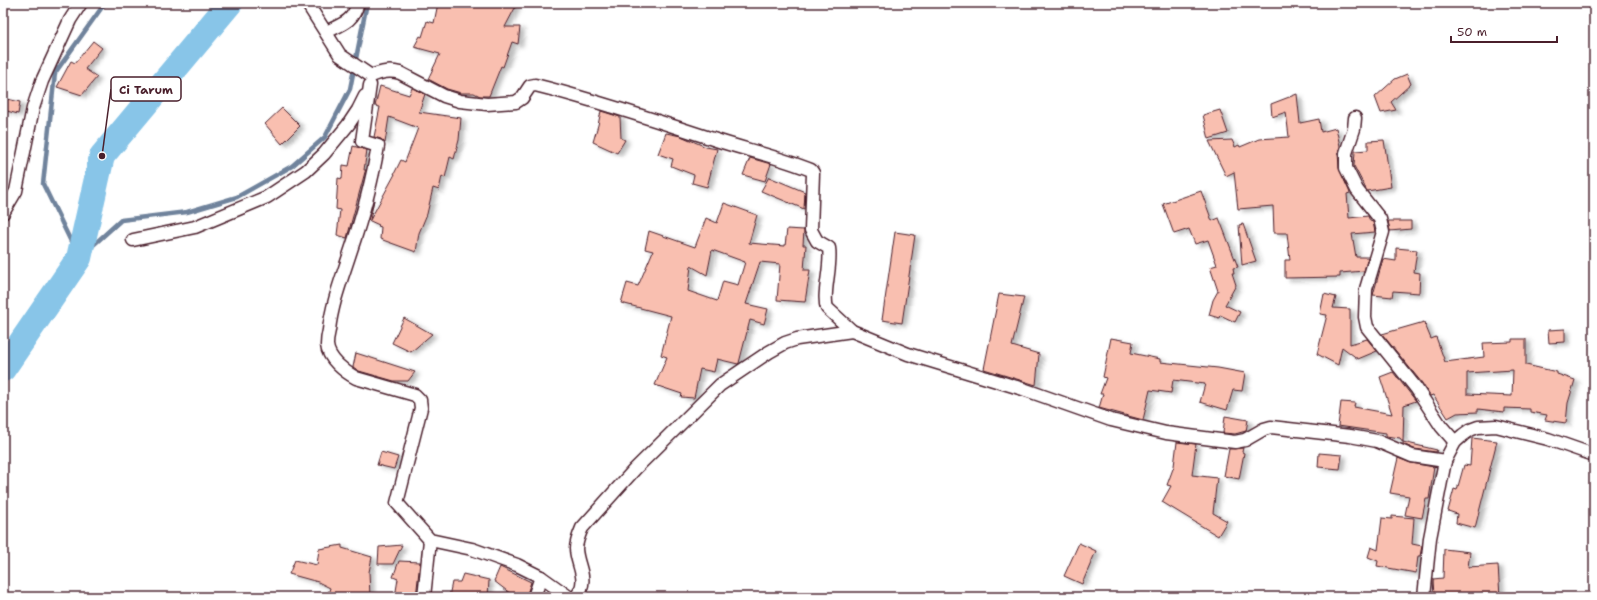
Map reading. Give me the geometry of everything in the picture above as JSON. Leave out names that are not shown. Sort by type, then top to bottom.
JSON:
[{"type":"street","points":[[3,213],[16,191],[33,108],[42,81],[70,20],[81,3]]},
{"type":"street","points":[[308,3],[342,57],[369,78]]},
{"type":"street","points":[[326,32],[351,18],[358,3]]},
{"type":"street","points":[[133,240],[195,227],[267,197],[306,171],[333,143],[358,110],[369,78],[382,72],[392,71],[400,73],[444,96],[460,101],[487,104],[516,102],[522,98],[530,86],[536,85],[581,97],[811,170],[814,173],[811,230],[816,241],[830,248],[831,258],[826,306],[836,318],[852,331],[908,354],[1023,389],[1111,420],[1166,432],[1241,442],[1267,428],[1272,427],[1350,436],[1377,441],[1412,456],[1445,462]]},
{"type":"street","points":[[369,78],[362,141],[378,146],[376,161],[361,220],[337,292],[330,320],[327,344],[328,350],[336,362],[348,374],[356,378],[415,395],[420,400],[422,408],[397,503],[430,540],[472,549],[517,564],[541,577],[569,597]]},
{"type":"street","points":[[1355,118],[1354,129],[1346,153],[1346,168],[1356,190],[1380,219],[1383,232],[1366,289],[1365,317],[1367,327],[1416,388],[1441,426],[1456,442]]},
{"type":"street","points":[[576,597],[581,588],[583,578],[576,548],[582,528],[635,470],[720,385],[785,343],[797,339],[852,331]]},
{"type":"street","points":[[1424,597],[1430,538],[1445,462],[1456,442],[1470,430],[1478,427],[1496,426],[1548,439],[1594,455]]},
{"type":"street","points":[[424,597],[430,540]]},
{"type":"street","points":[[534,597],[541,577]]},
{"type":"building","points":[[438,3],[507,3],[516,6],[505,27],[520,27],[518,44],[512,42],[503,67],[501,66],[489,96],[480,96],[474,93],[461,93],[447,89],[428,79],[440,54],[414,47],[420,36],[422,37],[427,21],[434,23]]},
{"type":"building","points":[[93,41],[102,48],[85,69],[97,77],[82,95],[57,87],[71,61],[75,63]]},
{"type":"building","points":[[1407,74],[1411,84],[1391,102],[1396,110],[1381,113],[1375,97],[1395,79]]},
{"type":"building","points":[[380,86],[409,95],[412,88],[425,94],[419,112],[461,118],[459,140],[454,159],[450,157],[445,178],[442,176],[439,190],[433,188],[427,214],[419,233],[416,252],[380,239],[381,227],[368,220],[374,200],[370,220],[401,160],[405,162],[418,128],[389,117],[385,143],[381,139],[374,137],[380,107],[375,106]]},
{"type":"building","points":[[1297,94],[1300,123],[1319,119],[1321,132],[1336,128],[1340,146],[1338,153],[1339,168],[1350,193],[1347,194],[1349,218],[1368,216],[1370,221],[1373,222],[1375,232],[1352,234],[1356,257],[1368,257],[1364,271],[1340,273],[1340,277],[1285,278],[1285,260],[1290,260],[1287,233],[1274,233],[1273,206],[1238,209],[1234,172],[1226,176],[1209,141],[1232,140],[1235,147],[1239,145],[1240,147],[1259,139],[1289,137],[1286,112],[1272,117],[1271,104]]},
{"type":"building","points":[[3,98],[20,102],[18,114],[3,110]]},
{"type":"building","points":[[282,108],[300,126],[282,144],[265,124]]},
{"type":"building","points":[[1220,110],[1228,133],[1209,139],[1203,115]]},
{"type":"building","points":[[601,111],[620,117],[621,138],[625,140],[617,153],[593,142]]},
{"type":"building","points":[[666,133],[681,136],[706,147],[717,149],[707,187],[692,183],[694,175],[671,166],[673,159],[658,154]]},
{"type":"building","points":[[1384,140],[1391,187],[1367,191],[1354,166],[1355,151],[1368,150],[1368,141]]},
{"type":"building","points":[[353,146],[367,150],[364,170],[366,170],[347,238],[337,235],[340,210],[336,209],[338,178],[342,179],[343,165],[349,166]]},
{"type":"building","points":[[750,158],[771,164],[765,181],[743,175]]},
{"type":"building","points":[[769,177],[805,192],[804,209],[761,191]]},
{"type":"building","points":[[1201,191],[1212,221],[1219,218],[1238,267],[1233,268],[1234,273],[1232,273],[1236,285],[1225,305],[1240,312],[1235,322],[1220,315],[1219,318],[1209,315],[1213,300],[1218,291],[1210,267],[1217,265],[1208,240],[1195,244],[1189,229],[1174,234],[1163,204]]},
{"type":"building","points":[[724,203],[757,215],[749,243],[785,246],[787,229],[804,230],[803,245],[806,245],[804,270],[810,270],[805,302],[777,300],[780,264],[760,262],[746,304],[768,309],[764,324],[750,320],[738,364],[717,359],[714,372],[700,369],[694,398],[681,397],[682,394],[655,385],[667,357],[661,355],[671,316],[621,303],[627,283],[638,286],[653,251],[645,249],[649,231],[695,247],[706,218],[717,223]],"holes":[[[712,250],[745,262],[738,285],[723,281],[717,301],[688,291],[691,266],[707,275]]]},
{"type":"building","points":[[1388,221],[1411,221],[1411,229],[1390,231]]},
{"type":"building","points":[[1243,224],[1256,261],[1242,265],[1239,225]]},
{"type":"building","points":[[895,232],[915,235],[902,323],[882,320]]},
{"type":"building","points":[[1396,248],[1417,250],[1414,272],[1420,273],[1419,293],[1393,291],[1392,297],[1373,295],[1383,259],[1396,261]]},
{"type":"building","points":[[999,294],[1024,297],[1012,346],[1039,354],[1036,385],[984,369]]},
{"type":"building","points":[[1324,294],[1336,297],[1333,308],[1350,309],[1350,344],[1367,339],[1377,351],[1358,359],[1342,347],[1338,365],[1317,354],[1327,315],[1320,314]]},
{"type":"building","points":[[404,318],[432,334],[411,352],[392,343]]},
{"type":"building","points":[[1424,322],[1431,339],[1436,337],[1445,362],[1484,357],[1483,343],[1512,342],[1512,339],[1526,339],[1526,365],[1557,372],[1557,374],[1575,380],[1568,403],[1566,423],[1545,420],[1547,415],[1530,412],[1530,409],[1504,408],[1504,412],[1478,409],[1478,412],[1457,413],[1448,418],[1433,395],[1430,396],[1422,383],[1382,334]],"holes":[[[1513,370],[1512,396],[1467,394],[1467,373]]]},
{"type":"building","points":[[1565,329],[1565,342],[1549,343],[1548,330]]},
{"type":"building","points":[[1111,338],[1133,342],[1131,353],[1160,359],[1160,362],[1218,368],[1245,373],[1242,391],[1233,390],[1227,410],[1200,402],[1205,384],[1173,380],[1171,393],[1150,390],[1143,420],[1099,408],[1103,394],[1100,394],[1106,378],[1103,377]]},
{"type":"building","points":[[356,353],[415,372],[408,381],[394,381],[359,371],[353,367]]},
{"type":"building","points":[[1393,372],[1416,401],[1404,405],[1403,442],[1400,438],[1386,436],[1386,433],[1338,426],[1341,402],[1355,403],[1354,407],[1392,414],[1380,377]]},
{"type":"building","points":[[1225,416],[1248,420],[1246,431],[1235,434],[1223,433]]},
{"type":"building","points":[[1472,438],[1497,441],[1475,528],[1456,523],[1457,514],[1448,511],[1454,489],[1457,490],[1464,465],[1470,466]]},
{"type":"building","points":[[1177,442],[1196,444],[1192,475],[1217,478],[1213,513],[1227,521],[1218,536],[1162,502],[1171,486],[1167,485],[1174,466]]},
{"type":"building","points":[[1403,442],[1437,450],[1436,452],[1414,449],[1403,444]]},
{"type":"building","points":[[1243,448],[1242,452],[1244,453],[1239,479],[1224,476],[1229,449]]},
{"type":"building","points":[[381,452],[398,457],[394,469],[377,465]]},
{"type":"building","points":[[1319,453],[1342,455],[1340,469],[1318,467]]},
{"type":"building","points":[[1398,458],[1411,463],[1434,467],[1429,499],[1426,499],[1422,518],[1405,515],[1409,496],[1390,493]]},
{"type":"building","points":[[1392,516],[1414,518],[1412,544],[1422,546],[1420,556],[1418,556],[1416,573],[1377,566],[1378,561],[1368,557],[1371,547],[1378,550],[1382,518],[1392,519]]},
{"type":"building","points":[[1079,543],[1096,551],[1082,584],[1064,576]]},
{"type":"building","points":[[342,545],[342,548],[372,557],[369,572],[370,597],[327,597],[330,588],[318,582],[289,574],[295,560],[317,565],[319,549]]},
{"type":"building","points":[[402,545],[393,564],[378,564],[379,547]]},
{"type":"building","points":[[1444,549],[1470,552],[1468,567],[1498,565],[1500,597],[1482,597],[1482,593],[1459,597],[1434,597],[1433,579],[1443,578]]},
{"type":"building","points":[[399,561],[420,562],[416,597],[395,597],[398,579],[393,577]]},
{"type":"building","points":[[500,567],[531,582],[526,597],[515,597],[494,581]]},
{"type":"building","points":[[463,574],[489,580],[488,597],[449,597],[452,582],[460,582]]},
{"type":"waterway","points":[[105,3],[55,73],[43,184],[79,258],[121,220],[187,212],[237,197],[292,166],[325,137],[350,89],[367,3]]},
{"type":"waterway","points":[[3,369],[79,258],[102,156],[230,3]]},
{"type":"place","name":"Ci Tarum","points":[[102,156]]}]
